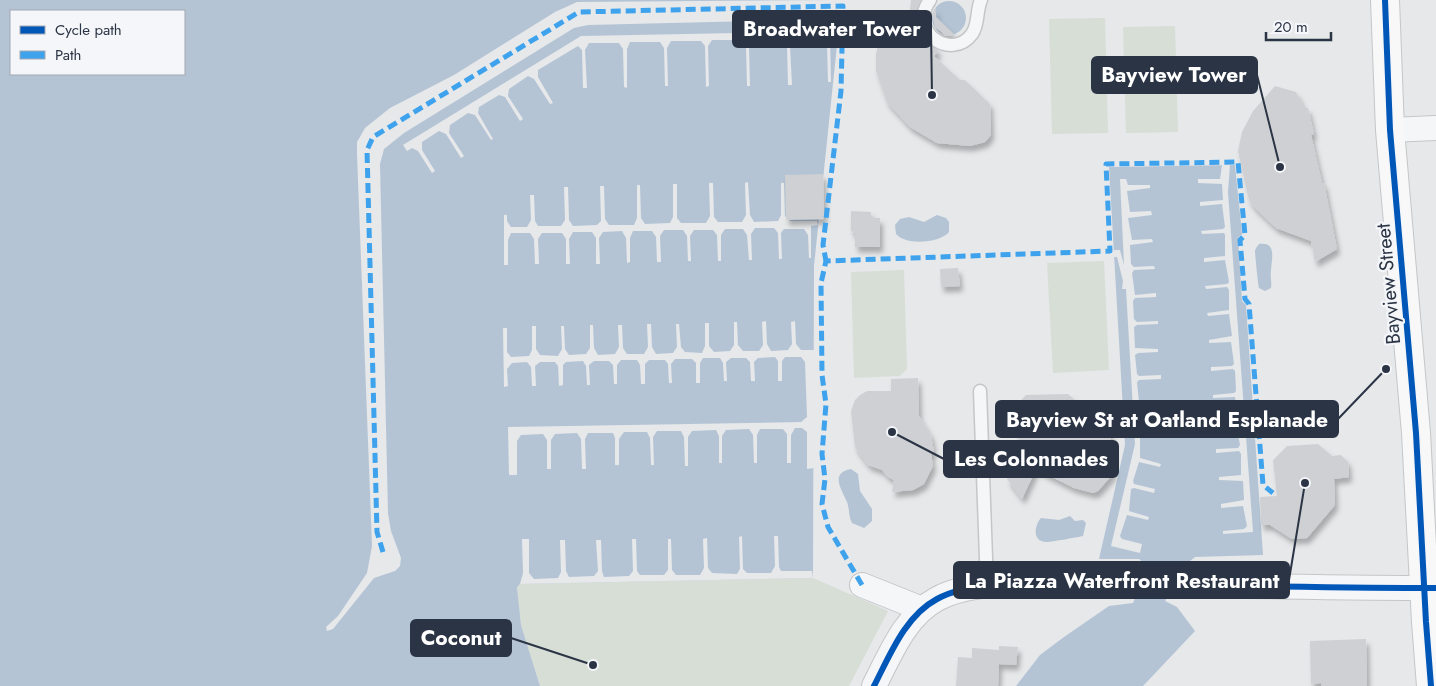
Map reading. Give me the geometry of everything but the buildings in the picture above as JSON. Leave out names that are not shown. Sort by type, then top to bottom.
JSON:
[{"type":"main road","name":"Bayview Street","points":[[1385,0],[1390,130],[1430,588],[1431,686]]},
{"type":"street","points":[[1390,130],[1436,128]]},
{"type":"street","points":[[862,585],[922,609]]},
{"type":"street","points":[[874,686],[910,621],[922,609],[958,589],[987,586],[1098,585],[1430,588]]},
{"type":"lane","points":[[930,0],[923,14],[926,30],[931,37],[947,45],[965,40],[972,34],[976,26],[981,0]]},
{"type":"lane","points":[[980,391],[987,586]]},
{"type":"shaded area","points":[[1105,18],[1108,133],[1052,134],[1049,19]]},
{"type":"shaded area","points":[[1175,26],[1178,132],[1126,133],[1123,27]]},
{"type":"shaded area","points":[[1104,261],[1109,370],[1053,373],[1047,263]]},
{"type":"shaded area","points":[[904,270],[907,369],[900,376],[854,378],[851,272]]},
{"type":"shaded area","points":[[813,578],[888,611],[849,686],[540,686],[521,625],[517,586],[520,584]]},
{"type":"water","points":[[0,0],[835,0],[837,45],[814,266],[813,578],[520,584],[517,587],[521,625],[540,686],[0,686]]},
{"type":"water","points":[[949,1],[956,2],[961,6],[965,11],[965,25],[961,30],[956,34],[949,35],[942,34],[937,30],[933,25],[932,18],[933,11],[937,6],[942,2]]},
{"type":"water","points":[[1235,165],[1242,234],[1238,238],[1242,301],[1246,305],[1263,555],[1195,557],[1184,566],[1165,601],[1177,607],[1195,631],[1143,686],[1016,686],[1040,655],[1064,637],[1109,606],[1133,603],[1148,566],[1139,559],[1099,559],[1125,445],[1109,167]]},
{"type":"water","points":[[937,215],[946,218],[949,222],[949,232],[945,236],[931,241],[915,242],[901,238],[896,234],[895,225],[900,219],[909,217],[924,222]]},
{"type":"water","points":[[1259,244],[1269,246],[1272,253],[1271,288],[1265,291],[1259,288],[1258,281],[1255,251]]},
{"type":"water","points":[[851,469],[858,474],[860,491],[872,509],[872,521],[864,528],[852,523],[839,481],[841,474]]},
{"type":"water","points":[[1070,516],[1075,521],[1083,520],[1086,523],[1083,536],[1047,542],[1037,537],[1036,529],[1041,518],[1059,520]]},
{"type":"pier","points":[[835,0],[836,19],[588,25],[574,28],[404,133],[384,149],[380,164],[388,513],[391,531],[401,558],[400,566],[395,571],[374,578],[333,629],[327,631],[326,627],[338,616],[367,573],[372,546],[357,154],[357,142],[365,128],[390,108],[454,75],[555,12],[577,2]]},
{"type":"pier","points":[[837,31],[837,35],[830,35],[831,82],[828,82],[827,44],[823,38],[794,39],[790,46],[792,85],[788,85],[787,46],[783,39],[753,40],[749,46],[750,86],[747,86],[746,46],[742,40],[712,40],[708,46],[709,86],[706,87],[705,46],[701,41],[671,41],[667,48],[668,86],[665,86],[664,48],[660,42],[630,42],[627,49],[627,88],[624,87],[623,49],[619,43],[589,43],[585,50],[587,88],[583,88],[582,50],[578,46],[538,70],[538,77],[553,103],[550,104],[534,79],[528,76],[509,89],[508,96],[523,119],[520,121],[505,97],[499,95],[479,107],[478,113],[493,139],[491,140],[475,115],[468,113],[450,125],[449,133],[464,156],[461,158],[446,134],[439,131],[422,142],[422,150],[435,171],[432,173],[418,151],[412,148],[407,151],[403,145],[581,36]]},
{"type":"pier","points":[[1222,165],[1230,165],[1228,192],[1253,532],[1223,534],[1223,531],[1244,529],[1247,526],[1243,506],[1221,508],[1221,504],[1244,500],[1243,481],[1219,480],[1219,477],[1241,475],[1241,454],[1239,451],[1216,453],[1216,449],[1238,448],[1240,445],[1236,424],[1215,425],[1214,422],[1236,420],[1238,418],[1235,397],[1213,398],[1213,395],[1234,393],[1236,391],[1235,371],[1233,369],[1211,371],[1211,367],[1232,366],[1234,364],[1231,342],[1209,343],[1209,340],[1232,336],[1229,314],[1208,316],[1207,313],[1229,310],[1229,290],[1227,287],[1206,289],[1205,286],[1227,284],[1229,282],[1225,260],[1204,262],[1204,258],[1225,256],[1225,235],[1224,233],[1202,234],[1201,231],[1223,229],[1225,227],[1222,204],[1200,206],[1200,202],[1223,200],[1222,184],[1198,183],[1198,179],[1220,179]]},
{"type":"pier","points":[[1120,179],[1126,179],[1128,185],[1150,185],[1150,188],[1127,191],[1130,212],[1151,211],[1152,215],[1128,218],[1132,240],[1152,239],[1153,242],[1130,245],[1131,264],[1134,267],[1154,266],[1155,269],[1134,270],[1132,273],[1135,295],[1156,293],[1156,297],[1135,298],[1133,301],[1134,319],[1137,322],[1158,321],[1158,324],[1137,325],[1134,327],[1135,348],[1158,349],[1158,352],[1138,353],[1135,355],[1137,374],[1139,376],[1161,375],[1161,379],[1139,380],[1137,382],[1139,402],[1141,404],[1160,403],[1161,407],[1141,407],[1139,410],[1140,429],[1142,431],[1163,430],[1164,434],[1143,434],[1140,437],[1140,458],[1161,464],[1160,467],[1139,462],[1133,481],[1134,484],[1155,489],[1154,493],[1131,489],[1129,511],[1149,517],[1148,520],[1127,515],[1120,536],[1122,539],[1142,544],[1140,553],[1111,546],[1135,444],[1126,289],[1122,289],[1123,281],[1117,257],[1114,257],[1114,250],[1120,250],[1124,265]]},
{"type":"pier","points":[[748,182],[750,215],[754,222],[778,221],[781,215],[781,183],[784,183],[785,216],[790,221],[817,221],[818,225],[811,226],[811,258],[809,258],[808,235],[804,229],[784,229],[781,233],[782,259],[779,259],[778,233],[774,228],[755,228],[751,234],[752,260],[749,260],[747,235],[743,229],[725,229],[721,235],[721,261],[718,261],[717,235],[713,230],[694,230],[690,236],[691,261],[688,261],[687,236],[683,230],[664,230],[660,236],[661,262],[657,262],[656,237],[652,231],[633,231],[630,238],[630,262],[627,263],[626,238],[622,231],[603,232],[599,238],[600,264],[596,264],[596,238],[592,232],[573,232],[569,239],[570,264],[566,264],[566,239],[562,233],[542,233],[538,239],[539,264],[535,264],[534,239],[530,233],[511,233],[508,240],[508,265],[504,265],[504,215],[507,215],[507,221],[511,227],[527,227],[531,220],[530,195],[534,195],[535,221],[538,226],[561,226],[565,220],[564,187],[568,187],[569,220],[573,226],[597,225],[601,221],[600,186],[604,186],[605,219],[609,225],[634,225],[637,218],[637,185],[640,185],[641,218],[645,224],[670,223],[673,217],[673,184],[677,184],[677,218],[681,223],[706,223],[710,216],[709,183],[713,183],[714,217],[718,222],[742,222],[746,215],[745,183]]},
{"type":"pier","points":[[766,321],[767,344],[771,351],[788,350],[792,344],[791,322],[795,321],[796,344],[801,350],[814,350],[814,468],[807,469],[807,432],[802,428],[795,428],[791,435],[791,463],[787,463],[787,434],[783,429],[760,429],[757,435],[757,463],[754,463],[753,435],[749,429],[726,430],[722,436],[722,463],[719,463],[719,436],[716,430],[692,431],[688,437],[688,466],[685,466],[684,437],[681,431],[657,431],[653,437],[654,465],[651,465],[650,438],[647,432],[624,432],[619,439],[619,465],[615,465],[615,438],[613,433],[588,433],[585,439],[586,469],[582,469],[581,439],[577,433],[555,434],[551,440],[551,469],[547,469],[547,440],[543,434],[521,435],[517,441],[517,475],[509,475],[508,427],[801,422],[807,417],[805,362],[801,357],[785,357],[782,361],[782,381],[778,381],[778,361],[775,357],[758,358],[754,362],[755,381],[751,381],[750,362],[746,358],[731,358],[726,362],[727,381],[724,381],[723,363],[720,358],[703,358],[700,363],[700,383],[696,383],[696,363],[692,359],[675,359],[671,364],[672,383],[669,383],[668,364],[665,360],[649,360],[645,364],[645,384],[641,384],[640,365],[637,360],[621,360],[617,365],[617,384],[614,384],[613,365],[609,361],[594,361],[589,365],[590,385],[587,385],[586,366],[583,361],[566,362],[563,365],[563,385],[559,386],[558,366],[555,362],[540,362],[535,366],[536,386],[532,386],[531,367],[527,362],[512,363],[507,369],[508,386],[504,387],[503,328],[507,328],[507,352],[511,357],[529,356],[532,350],[532,326],[536,326],[536,349],[540,355],[558,356],[562,349],[561,326],[564,326],[565,349],[569,355],[586,354],[590,348],[590,325],[593,325],[594,348],[598,355],[615,354],[619,347],[618,325],[622,325],[623,348],[627,354],[644,354],[648,347],[647,324],[651,324],[652,347],[656,354],[673,353],[677,347],[676,324],[679,324],[681,347],[685,352],[702,353],[705,346],[705,323],[709,323],[709,346],[714,352],[730,351],[734,345],[734,322],[737,322],[738,345],[743,351],[759,351],[763,345],[762,322]]},
{"type":"pier","points":[[742,536],[743,569],[747,573],[771,573],[775,566],[774,536],[778,536],[779,567],[781,571],[812,571],[813,578],[520,584],[523,573],[522,539],[529,539],[529,573],[534,579],[558,578],[561,572],[560,540],[565,540],[566,571],[569,577],[594,576],[598,571],[596,540],[601,540],[602,571],[604,577],[629,576],[633,571],[632,539],[636,539],[637,571],[640,575],[664,575],[668,570],[668,539],[671,539],[672,570],[676,575],[700,575],[704,568],[703,539],[707,538],[708,568],[712,573],[737,574],[740,569],[739,537]]},
{"type":"marked path","points":[[383,552],[377,532],[367,150],[373,137],[579,12],[843,6],[841,91],[823,245],[826,261]]},
{"type":"marked path","points":[[862,585],[828,527],[822,504],[825,479],[822,454],[826,404],[822,375],[821,283],[826,261],[1110,251],[1106,164],[1238,162],[1245,235],[1240,240],[1245,299],[1249,304],[1263,485],[1273,493]]},
{"type":"cycle path","points":[[1385,0],[1390,130],[1416,433],[1431,686]]},
{"type":"cycle path","points":[[874,686],[900,637],[916,615],[937,599],[952,592],[969,588],[1006,584],[1436,588]]},
{"type":"place","name":"Broadwater Tower","points":[[932,95]]},
{"type":"place","name":"Bayview Tower","points":[[1280,167]]},
{"type":"place","name":"Bayview St at Oatland Esplanade","points":[[1386,369]]},
{"type":"place","name":"Les Colonnades","points":[[892,432]]},
{"type":"place","name":"La Piazza Waterfront Restaurant","points":[[1305,483]]},
{"type":"place","name":"Coconut","points":[[593,665]]}]
